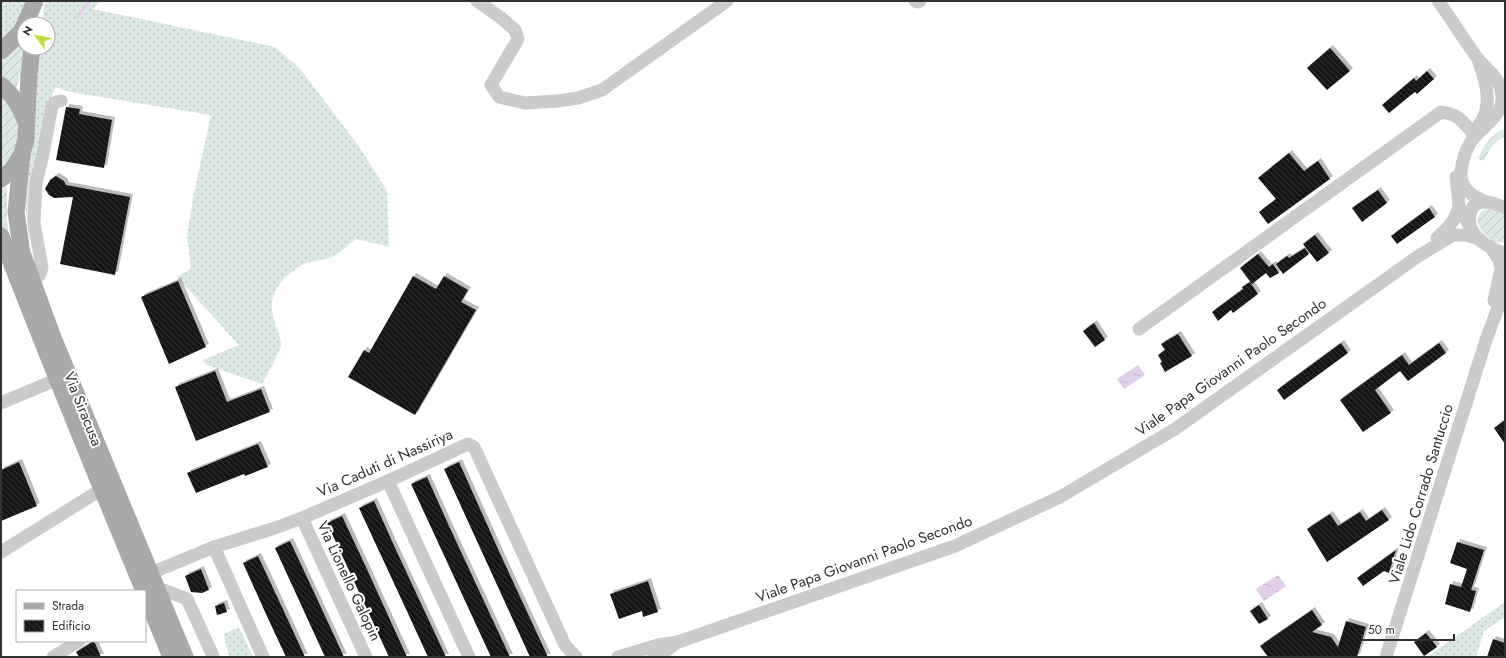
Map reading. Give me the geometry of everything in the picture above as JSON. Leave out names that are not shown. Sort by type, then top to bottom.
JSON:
[{"type":"main road","points":[[36,1],[36,16]]},
{"type":"main road","points":[[29,16],[36,1]]},
{"type":"main road","points":[[1,51],[16,37]]},
{"type":"main road","name":"Via Siracusa","points":[[31,56],[26,139],[22,154],[16,212],[22,253],[149,587],[171,657]]},
{"type":"main road","points":[[1,85],[13,95],[22,108],[26,124]]},
{"type":"main road","points":[[1,179],[12,170],[22,154]]},
{"type":"main road","name":"Via Siracusa","points":[[1,236],[41,340],[102,489],[149,587],[185,657]]},
{"type":"street","points":[[477,1],[500,17],[515,30],[518,39],[491,85],[499,97],[525,103],[578,98],[602,90],[727,1]]},
{"type":"street","points":[[915,1],[920,1]]},
{"type":"street","points":[[1438,1],[1479,60],[1495,76],[1500,87],[1502,104],[1469,146],[1462,167],[1462,185],[1481,203]]},
{"type":"street","points":[[1416,257],[1450,227],[1458,213],[1458,194],[1455,177],[1456,166],[1461,149],[1486,114],[1488,99],[1479,60]]},
{"type":"street","points":[[1488,99],[1496,95],[1502,98]]},
{"type":"street","points":[[33,283],[40,274],[42,267],[34,224],[36,182],[52,106],[61,100]]},
{"type":"street","points":[[1139,329],[1441,112],[1452,113],[1460,118],[1472,132]]},
{"type":"street","points":[[1471,228],[1469,219],[1470,211],[1481,203]]},
{"type":"street","points":[[1458,213],[1481,203],[1496,204],[1505,208]]},
{"type":"street","points":[[1458,213],[1499,260],[1500,269],[1486,340]]},
{"type":"street","points":[[1416,257],[1454,234],[1466,235],[1485,243],[1497,251],[1505,253]]},
{"type":"street","name":"Viale Papa Giovanni Paolo Secondo","points":[[659,653],[678,642],[955,546],[1060,497],[1175,429],[1416,257]]},
{"type":"street","points":[[1486,340],[1505,289]]},
{"type":"street","name":"Viale Lido Corrado Santuccio","points":[[1386,657],[1486,340]]},
{"type":"street","points":[[1,403],[58,379]]},
{"type":"street","name":"Via Caduti di Nassiriya","points":[[149,587],[214,547],[302,518],[388,481],[468,444],[474,447],[566,651]]},
{"type":"street","points":[[388,481],[469,657]]},
{"type":"street","points":[[1,552],[102,489]]},
{"type":"street","name":"Via Lionello Galopin","points":[[302,518],[366,657]]},
{"type":"street","points":[[214,547],[263,657]]},
{"type":"street","points":[[149,587],[187,599],[212,657]]},
{"type":"street","points":[[61,655],[78,642]]},
{"type":"street","points":[[566,651],[576,657]]},
{"type":"street","points":[[618,657],[659,653]]},
{"type":"shaded area","points":[[1,1],[28,1],[20,16],[16,16],[16,25],[14,29],[1,42]]},
{"type":"shaded area","points":[[45,1],[100,1],[93,9],[275,47],[300,69],[358,145],[387,191],[389,247],[356,239],[330,258],[308,262],[301,265],[285,277],[277,288],[272,301],[272,308],[281,346],[262,384],[207,365],[203,360],[239,345],[177,277],[191,269],[187,235],[194,193],[211,115],[70,92],[55,87],[48,108],[30,239],[25,207],[25,178],[31,152],[33,97],[39,56],[56,56],[56,16],[43,16]]},
{"type":"shaded area","points":[[16,46],[16,56],[23,56],[18,85],[16,88],[1,77],[1,59]]},
{"type":"shaded area","points":[[1,95],[8,101],[19,124],[17,149],[1,171]]},
{"type":"shaded area","points":[[1505,128],[1505,136],[1492,146],[1484,161],[1478,159],[1482,149],[1488,141]]},
{"type":"shaded area","points":[[5,186],[7,189],[7,219],[9,238],[1,229],[1,188]]},
{"type":"shaded area","points":[[1487,209],[1498,210],[1505,214],[1505,242],[1496,242],[1487,236],[1480,228],[1477,219],[1481,212]]},
{"type":"shaded area","points":[[1505,602],[1505,617],[1484,631],[1476,657],[1427,657]]},
{"type":"shaded area","points":[[239,627],[253,657],[229,657],[224,634]]},
{"type":"water","points":[[1138,365],[1145,375],[1124,389],[1117,379]]},
{"type":"water","points":[[1278,575],[1286,586],[1264,601],[1256,589]]},
{"type":"building","points":[[1330,48],[1350,71],[1327,90],[1307,68]]},
{"type":"building","points":[[1427,71],[1434,79],[1417,94],[1415,92],[1389,113],[1382,105],[1414,78],[1416,81]]},
{"type":"building","points":[[66,107],[80,109],[79,114],[112,120],[104,168],[56,160]]},
{"type":"building","points":[[1289,153],[1304,171],[1318,161],[1330,179],[1268,224],[1259,212],[1276,199],[1258,178]]},
{"type":"building","points":[[56,176],[64,181],[66,185],[130,197],[115,275],[60,264],[73,197],[54,198],[49,195],[45,189],[50,180]]},
{"type":"building","points":[[1378,190],[1387,203],[1362,222],[1352,208]]},
{"type":"building","points":[[1429,208],[1435,217],[1397,244],[1391,236]]},
{"type":"building","points":[[1315,235],[1329,253],[1317,262],[1303,244]]},
{"type":"building","points":[[1305,248],[1309,254],[1283,274],[1276,264],[1287,256],[1289,258]]},
{"type":"building","points":[[1258,254],[1269,267],[1273,264],[1279,273],[1270,278],[1266,273],[1252,284],[1240,268]]},
{"type":"building","points":[[413,276],[436,289],[444,276],[468,290],[461,302],[476,310],[415,415],[348,377],[364,350],[369,353]]},
{"type":"building","points":[[178,281],[206,347],[169,364],[141,297]]},
{"type":"building","points":[[1250,282],[1258,294],[1233,313],[1231,310],[1218,321],[1212,312]]},
{"type":"building","points":[[1094,323],[1105,340],[1095,347],[1083,331]]},
{"type":"building","points":[[1178,334],[1192,356],[1165,372],[1158,355],[1165,350],[1161,344]]},
{"type":"building","points":[[1341,343],[1348,353],[1284,400],[1277,390]]},
{"type":"building","points":[[1439,343],[1446,353],[1408,381],[1400,371],[1375,390],[1391,413],[1363,432],[1340,400],[1402,355],[1409,365]]},
{"type":"building","points":[[215,371],[227,402],[261,389],[270,412],[196,441],[175,387]]},
{"type":"building","points":[[1505,420],[1505,444],[1494,428]]},
{"type":"building","points":[[258,444],[268,467],[245,476],[244,474],[196,493],[187,473]]},
{"type":"building","points":[[19,462],[37,506],[1,521],[1,470]]},
{"type":"building","points":[[459,462],[548,657],[530,657],[444,469]]},
{"type":"building","points":[[427,477],[510,657],[491,657],[411,484]]},
{"type":"building","points":[[374,501],[446,657],[428,657],[359,508]]},
{"type":"building","points":[[1382,510],[1389,520],[1327,562],[1307,529],[1330,514],[1338,526],[1360,512],[1366,521]]},
{"type":"building","points":[[342,516],[407,657],[389,657],[327,523]]},
{"type":"building","points":[[290,541],[344,657],[325,657],[275,548]]},
{"type":"building","points":[[1457,542],[1484,550],[1471,590],[1476,591],[1470,612],[1445,604],[1450,584],[1461,587],[1467,569],[1450,563]]},
{"type":"building","points":[[1396,550],[1389,573],[1384,571],[1363,586],[1357,578]]},
{"type":"building","points":[[258,556],[305,657],[286,657],[265,612],[243,563]]},
{"type":"building","points":[[201,569],[209,590],[202,593],[191,592],[185,576]]},
{"type":"building","points":[[648,581],[658,612],[643,617],[642,611],[619,619],[610,594]]},
{"type":"building","points":[[224,603],[227,612],[217,615],[215,606]]},
{"type":"building","points":[[1259,605],[1268,619],[1259,624],[1250,611]]},
{"type":"building","points":[[1312,610],[1322,625],[1312,632],[1331,637],[1338,647],[1346,621],[1366,627],[1357,657],[1268,657],[1260,646]]},
{"type":"building","points":[[1426,633],[1437,647],[1424,656],[1414,642]]},
{"type":"building","points":[[1493,639],[1505,643],[1505,657],[1487,657]]},
{"type":"building","points":[[94,642],[101,657],[79,657],[76,652]]},
{"type":"waterway","points":[[77,17],[89,1]]}]
